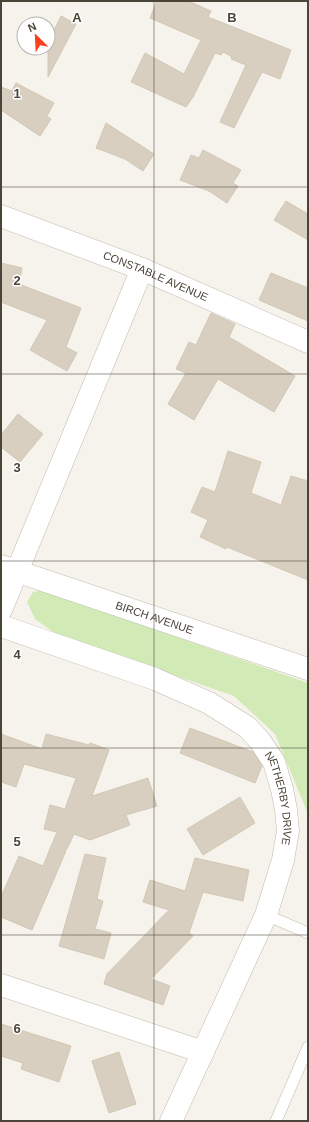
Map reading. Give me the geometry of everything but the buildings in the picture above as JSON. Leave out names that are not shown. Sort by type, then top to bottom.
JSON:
[{"type":"street","name":"CONSTABLE AVENUE","points":[[1,216],[142,269],[308,342]]},
{"type":"street","points":[[1,610],[10,568],[142,269]]},
{"type":"street","name":"BIRCH AVENUE","points":[[10,568],[308,669]]},
{"type":"street","name":"NETHERBY DRIVE","points":[[1,626],[155,679],[209,703],[247,727],[260,741],[274,762],[282,789],[288,831],[283,860],[266,915],[172,1121]]},
{"type":"street","points":[[1,985],[204,1052]]},
{"type":"lane","points":[[266,915],[308,933]]},
{"type":"lane","points":[[276,1121],[308,1047]]},
{"type":"green space","points":[[42,590],[308,683],[308,814],[275,734],[234,696],[56,634],[35,619],[27,602],[33,592]]}]
